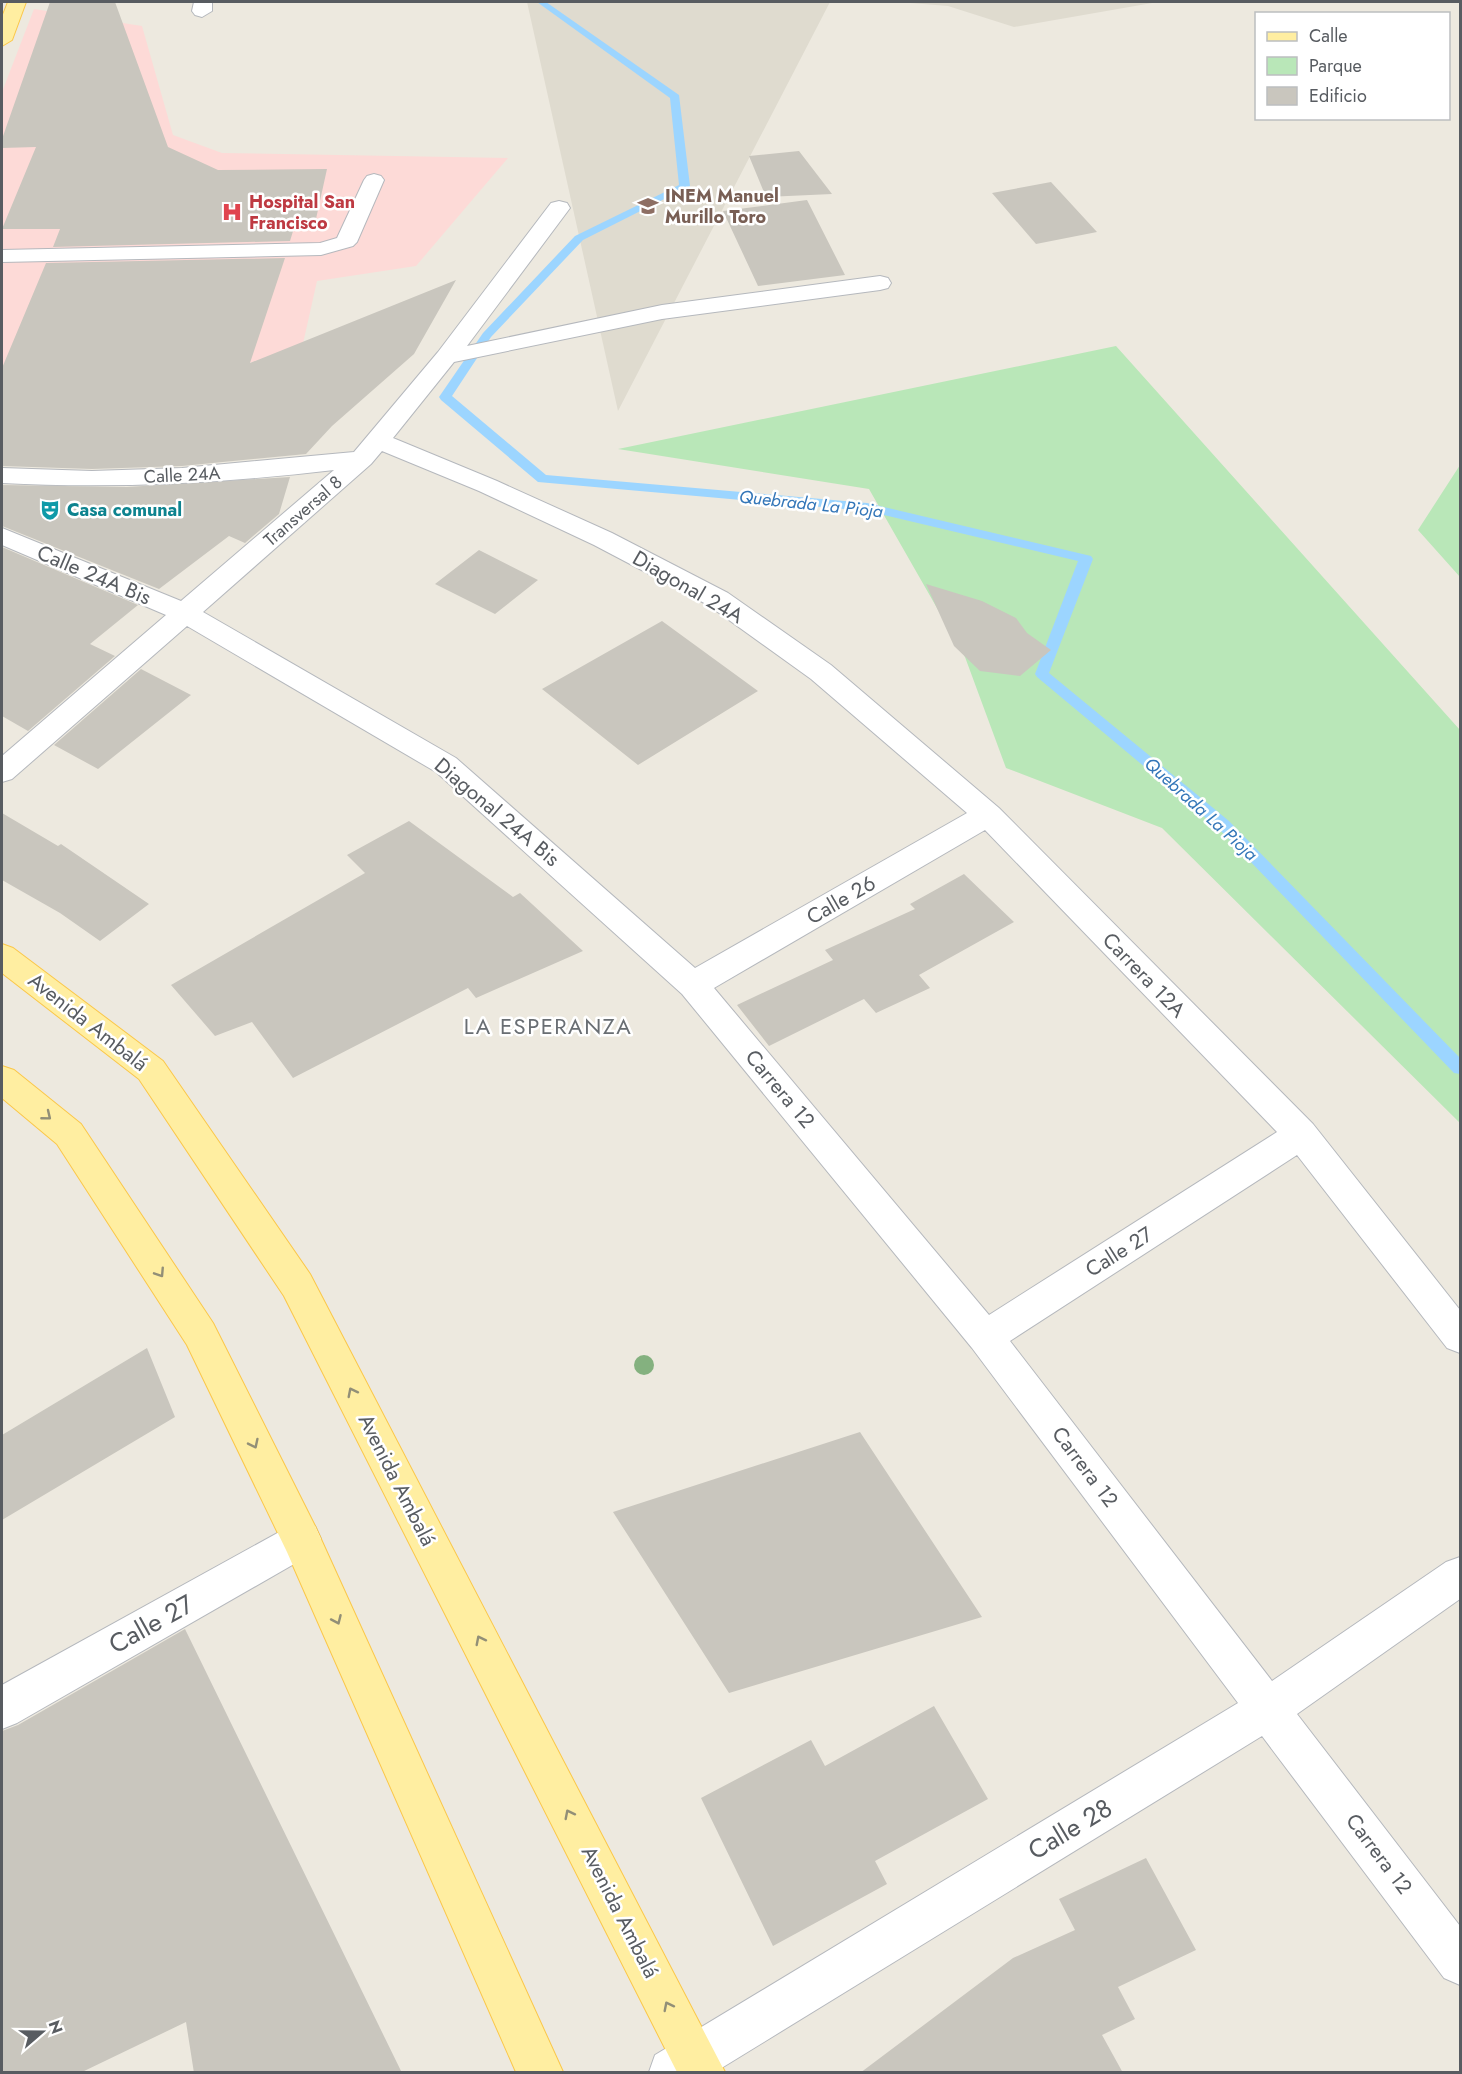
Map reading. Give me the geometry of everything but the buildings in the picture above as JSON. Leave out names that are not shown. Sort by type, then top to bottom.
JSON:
[{"type":"main road","points":[[2,40],[17,2]]},
{"type":"main road","name":"Avenida Ambalá","points":[[2,956],[151,1070],[297,1285],[690,2068]]},
{"type":"main road","points":[[2,1079],[69,1134],[200,1334],[300,1539],[540,2073]]},
{"type":"street","name":"Transversal 8","points":[[2,772],[187,614],[370,450],[448,357],[559,208]]},
{"type":"street","points":[[448,357],[662,312],[880,283]]},
{"type":"street","name":"Calle 24A","points":[[2,475],[73,480],[274,470],[370,450]]},
{"type":"street","name":"Diagonal 24A","points":[[370,450],[488,486],[603,539],[718,599],[821,672],[988,815]]},
{"type":"street","name":"Calle 24A Bis","points":[[2,536],[187,614]]},
{"type":"street","name":"Diagonal 24A Bis","points":[[187,614],[446,765],[693,985]]},
{"type":"street","name":"Calle 26","points":[[693,985],[988,815]]},
{"type":"street","name":"Carrera 12A","points":[[988,815],[1301,1134],[1461,1337]]},
{"type":"street","name":"Carrera 12","points":[[693,985],[985,1337],[1461,1962]]},
{"type":"street","name":"Calle 27","points":[[985,1337],[1253,1167],[1301,1134]]},
{"type":"street","name":"Calle 27","points":[[2,1708],[300,1539]]},
{"type":"street","name":"Calle 28","points":[[690,2068],[1269,1708],[1461,1576]]},
{"type":"lane","points":[[2,256],[321,249],[346,242],[374,180]]},
{"type":"shaded area","name":"INEM Manuel Murillo Toro","points":[[527,2],[830,2],[618,411]]},
{"type":"shaded area","points":[[898,2],[1158,2],[1014,27],[948,6]]},
{"type":"shaded area","name":"Hospital San Francisco","points":[[34,9],[142,26],[173,135],[222,153],[508,158],[416,266],[317,281],[302,348],[75,412],[2,395],[2,92]]},
{"type":"green space","points":[[1116,346],[1460,730],[1460,1123],[1162,828],[1006,768],[965,657],[869,489],[618,449]]},
{"type":"green space","points":[[1460,465],[1460,577],[1418,530]]},
{"type":"waterway","name":"Quebrada La Pioja","points":[[541,2],[675,97],[685,186],[579,238],[487,335],[445,397],[542,479],[867,507],[1086,559],[1042,674],[1224,825],[1460,1068]]},
{"type":"place","name":"INEM Manuel Murillo Toro","points":[[648,206]]},
{"type":"place","name":"Hospital San Francisco","points":[[232,212]]},
{"type":"place","name":"Casa comunal","points":[[50,510]]},
{"type":"district","name":"LA ESPERANZA","points":[[548,1026]]}]
